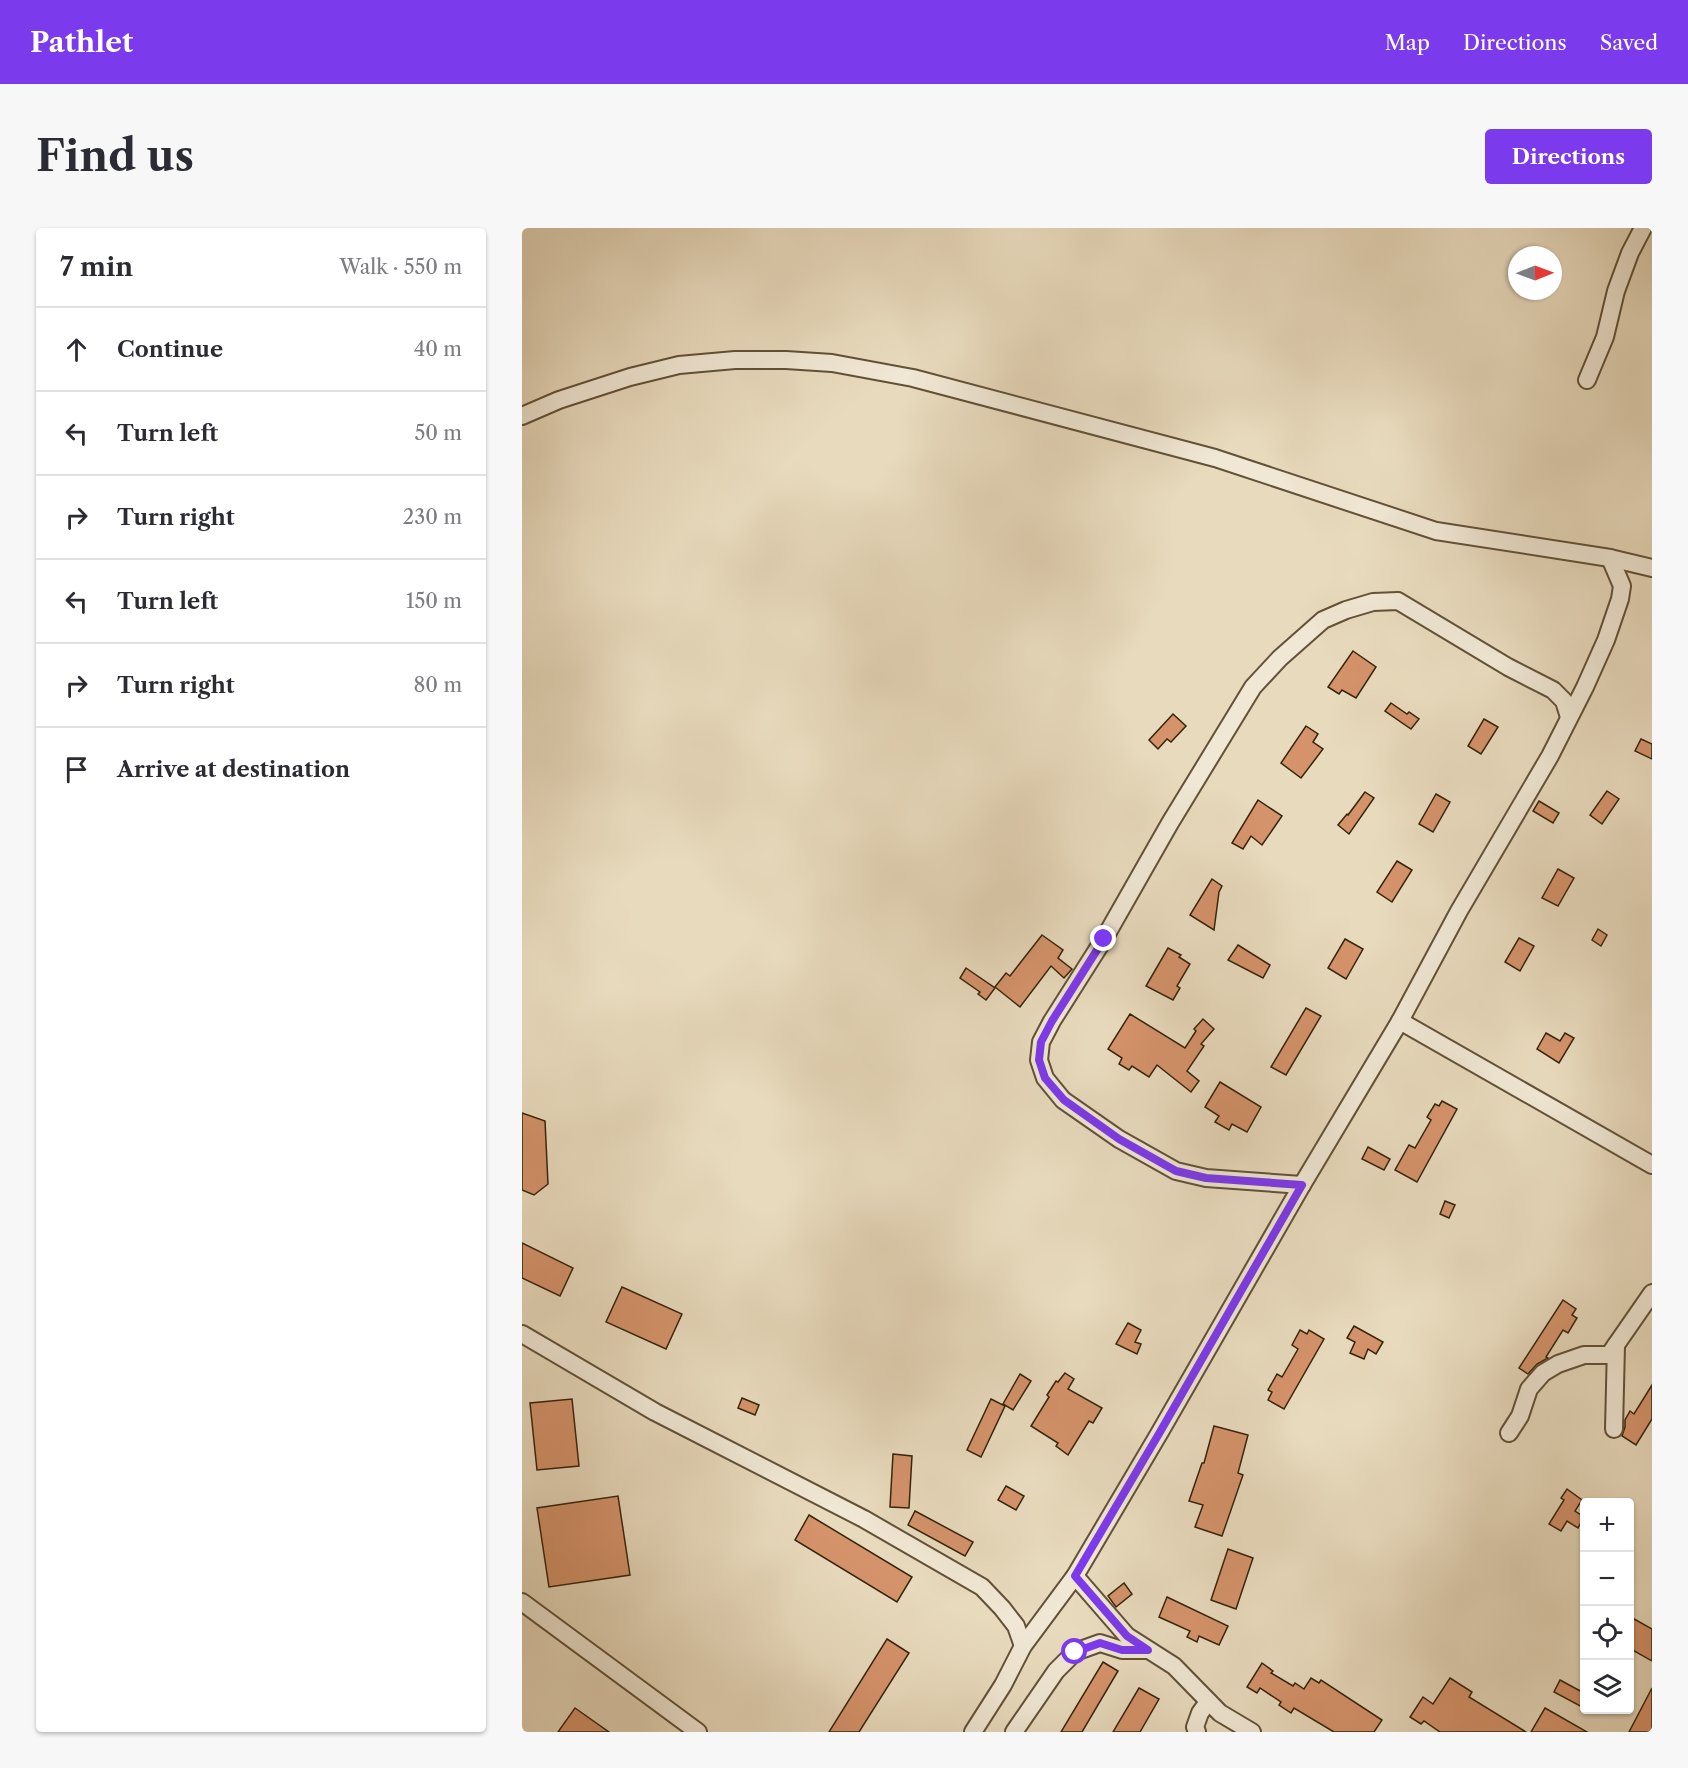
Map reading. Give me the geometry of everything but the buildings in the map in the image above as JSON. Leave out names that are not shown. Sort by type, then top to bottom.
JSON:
[{"type":"street","points":[[1587,380],[1605,336],[1616,291],[1630,253],[1643,228]]},
{"type":"street","points":[[522,416],[559,400],[630,377],[680,365],[735,360],[832,363],[913,378],[1215,459],[1436,531],[1610,558],[1652,568]]},
{"type":"street","points":[[973,1732],[1003,1685],[1023,1646],[1075,1576],[1400,1021],[1459,911],[1550,756],[1606,640],[1620,599],[1622,586],[1610,558]]},
{"type":"street","points":[[1302,1185],[1206,1178],[1176,1171],[1119,1139],[1064,1100],[1045,1078],[1039,1060],[1041,1042],[1052,1021],[1104,939],[1170,823],[1252,687],[1323,620],[1373,602],[1398,602],[1508,667],[1553,690],[1564,701],[1569,717]]},
{"type":"street","points":[[1400,1021],[1652,1165]]},
{"type":"street","points":[[1509,1433],[1520,1416],[1529,1389],[1543,1373],[1558,1364],[1584,1355],[1609,1355],[1652,1293]]},
{"type":"street","points":[[522,1334],[655,1412],[864,1519],[982,1587],[1016,1626],[1023,1646]]},
{"type":"street","points":[[1614,1429],[1616,1345]]},
{"type":"street","points":[[1075,1576],[1127,1636],[1174,1666],[1220,1713],[1252,1732]]},
{"type":"street","points":[[522,1602],[698,1732]]},
{"type":"street","points":[[1014,1732],[1056,1671],[1075,1652],[1100,1643],[1122,1650],[1148,1650]]},
{"type":"street","points":[[1197,1732],[1200,1713],[1208,1702]]},
{"type":"route","points":[[1075,1652],[1100,1643],[1122,1650],[1148,1650],[1127,1636],[1075,1576],[1302,1185],[1206,1178],[1176,1171],[1119,1139],[1064,1100],[1045,1078],[1039,1060],[1041,1042],[1104,939]]}]
